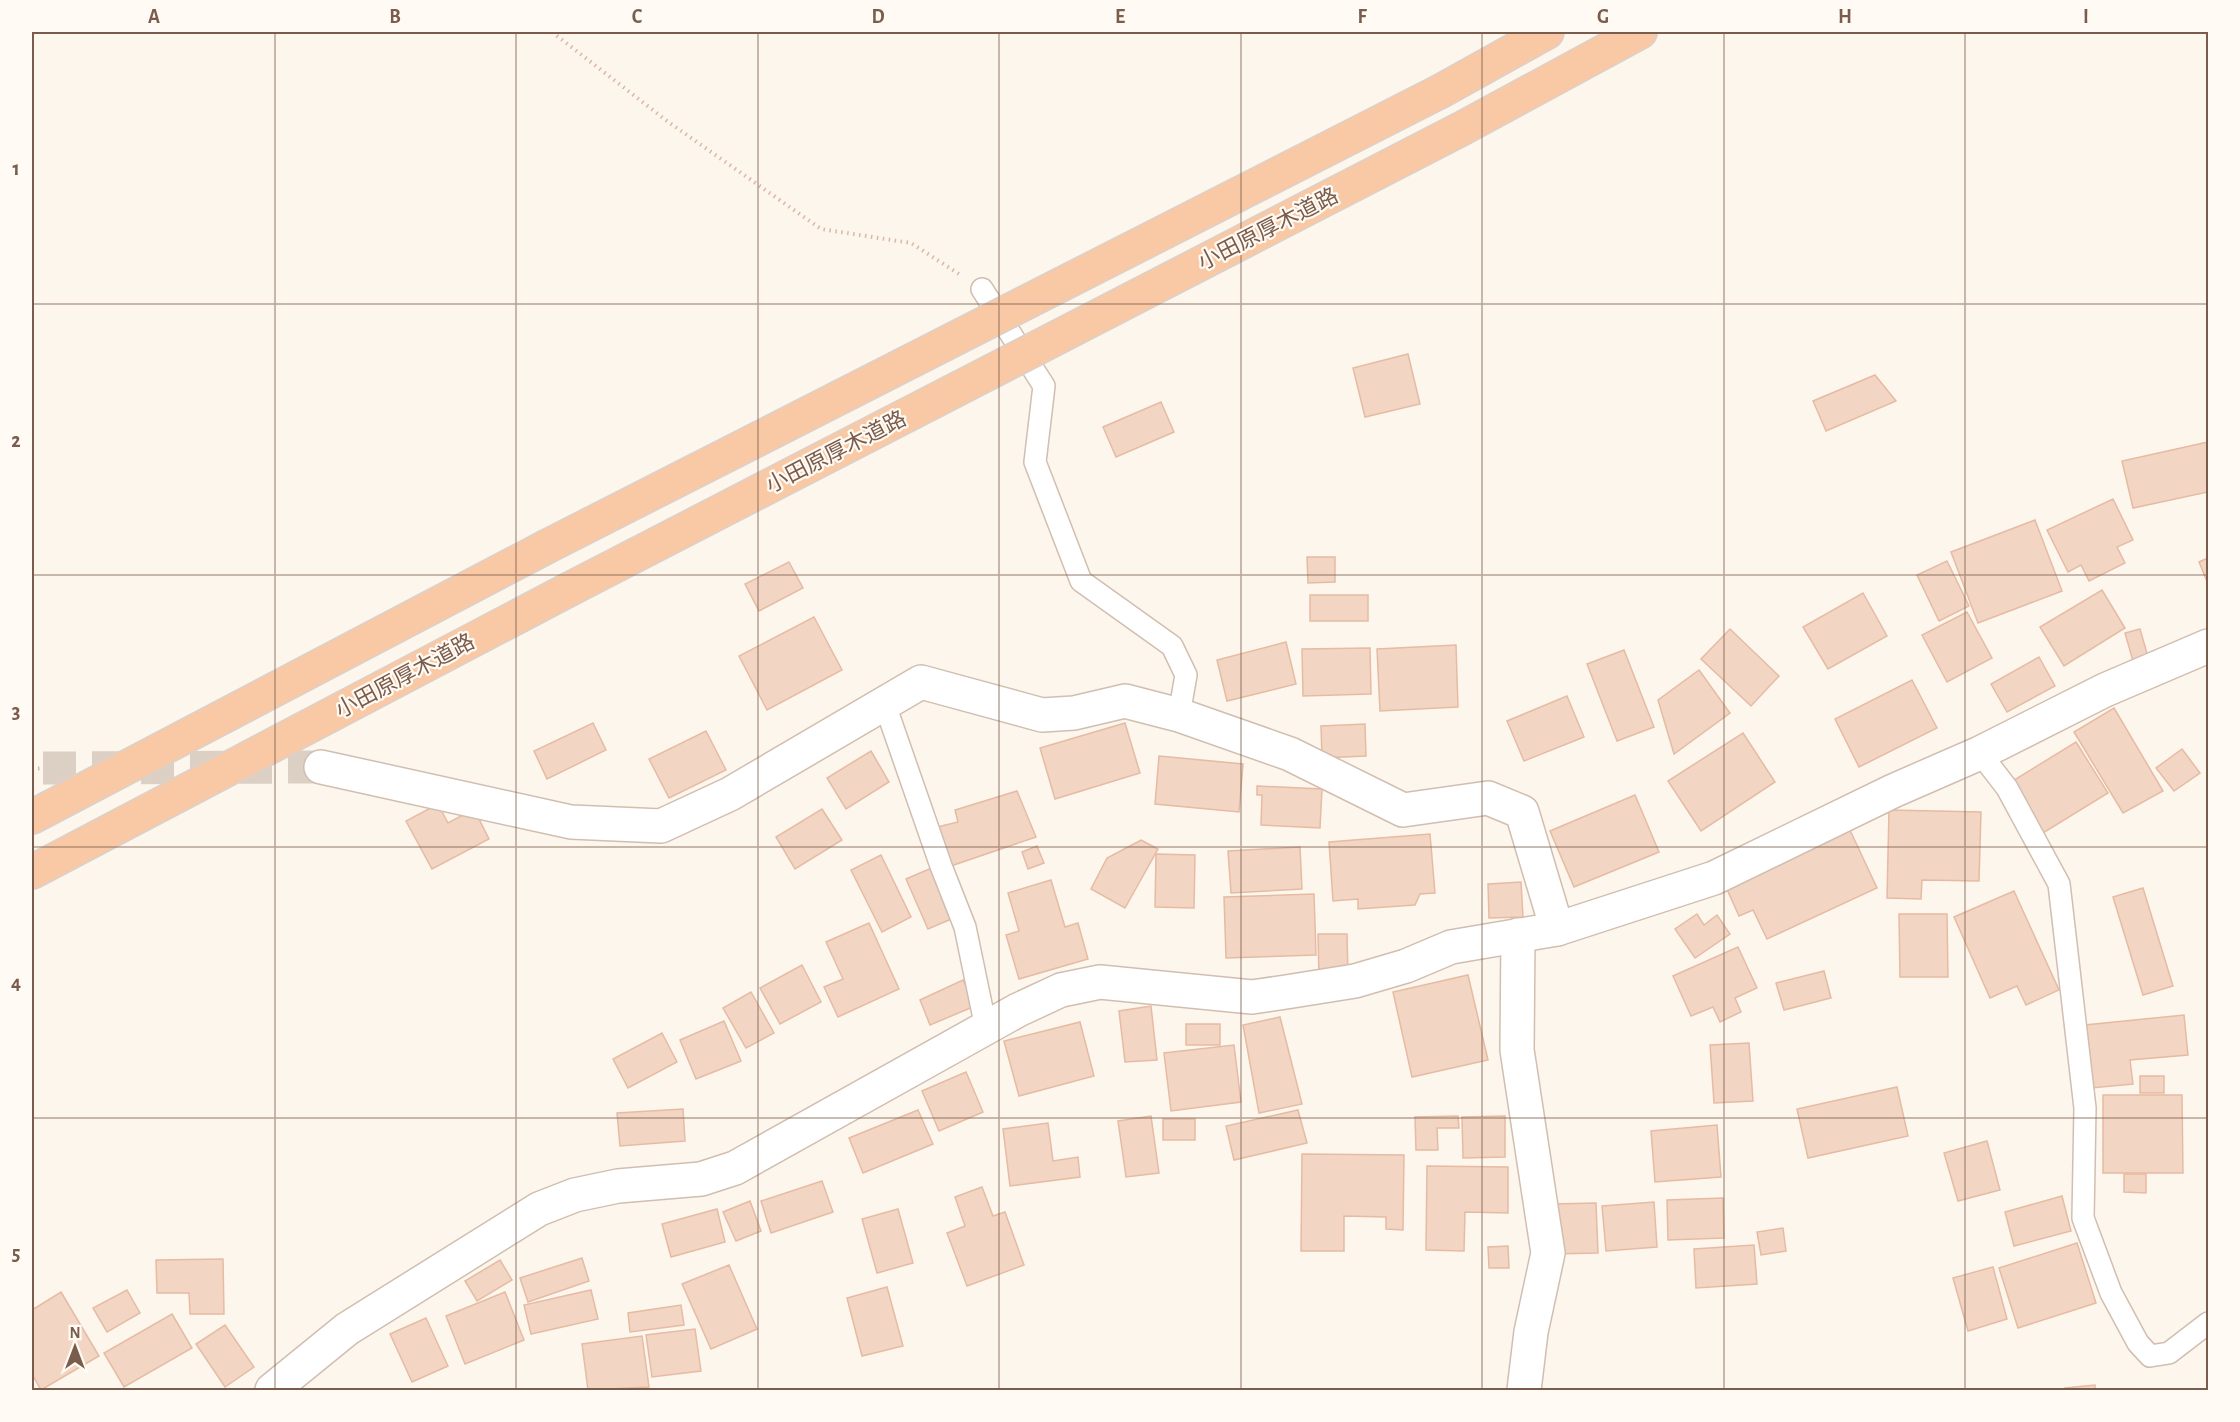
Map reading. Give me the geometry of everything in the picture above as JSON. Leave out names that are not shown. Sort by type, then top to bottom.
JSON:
[{"type":"highway","name":"小田原厚木道路","points":[[32,817],[546,547],[1441,91],[1547,32]]},
{"type":"highway","name":"小田原厚木道路","points":[[32,872],[568,591],[1461,129],[1640,32]]},
{"type":"street","points":[[273,1390],[347,1329],[539,1209],[575,1195],[618,1186],[701,1179],[735,1168],[986,1028],[1061,990],[1100,982],[1252,997],[1355,981],[1406,966],[1451,947],[1557,929],[1714,878],[1893,791],[1980,753],[2105,690],[2208,646]]},
{"type":"street","points":[[321,767],[571,822],[661,826],[730,794],[921,682],[1042,715],[1074,713],[1125,701],[1179,715],[1290,754],[1403,810],[1488,798],[1522,812],[1557,929]]},
{"type":"street","points":[[1518,935],[1517,1050],[1548,1252],[1531,1332],[1524,1390]]},
{"type":"lane","points":[[982,289],[1044,386],[1035,462],[1081,582],[1172,646],[1186,675],[1179,715]]},
{"type":"lane","points":[[884,702],[941,866],[965,927],[986,1028]]},
{"type":"lane","points":[[1980,753],[2007,788],[2059,884],[2085,1108],[2083,1218],[2111,1293],[2138,1343],[2150,1356],[2169,1353],[2208,1323]]},
{"type":"path","points":[[552,32],[667,121],[821,230],[911,243],[982,289]]},
{"type":"path","points":[[32,769],[43,768]]},
{"type":"building","points":[[1408,354],[1420,404],[1365,417],[1353,368]]},
{"type":"building","points":[[1875,375],[1896,401],[1826,431],[1813,401]]},
{"type":"building","points":[[1161,402],[1174,432],[1116,457],[1103,427]]},
{"type":"building","points":[[2208,442],[2208,492],[2133,508],[2122,461]]},
{"type":"building","points":[[2113,499],[2133,540],[2117,547],[2125,563],[2089,581],[2081,565],[2068,572],[2047,530]]},
{"type":"building","points":[[2035,520],[2062,591],[1978,623],[1951,552]]},
{"type":"building","points":[[1307,557],[1335,557],[1335,582],[1308,583]]},
{"type":"building","points":[[2208,558],[2208,584],[2199,562]]},
{"type":"building","points":[[1947,561],[1969,606],[1939,621],[1917,575]]},
{"type":"building","points":[[789,562],[803,588],[759,611],[745,584]]},
{"type":"building","points":[[2102,590],[2125,628],[2064,666],[2040,627]]},
{"type":"building","points":[[1863,593],[1887,636],[1828,669],[1803,627]]},
{"type":"building","points":[[1310,595],[1368,595],[1368,621],[1310,621]]},
{"type":"building","points":[[1967,612],[1992,658],[1947,682],[1922,635]]},
{"type":"building","points":[[814,617],[842,670],[767,710],[739,656]]},
{"type":"building","points":[[1730,629],[1779,676],[1751,706],[1701,659]]},
{"type":"building","points":[[2140,629],[2148,657],[2133,661],[2125,633]]},
{"type":"building","points":[[1286,642],[1296,684],[1227,701],[1217,660]]},
{"type":"building","points":[[1456,645],[1458,707],[1380,711],[1377,649]]},
{"type":"building","points":[[1370,648],[1371,694],[1303,696],[1302,649]]},
{"type":"building","points":[[1624,650],[1654,727],[1617,741],[1587,664]]},
{"type":"building","points":[[2039,657],[2055,686],[2007,712],[1991,684]]},
{"type":"building","points":[[1699,670],[1730,713],[1674,754],[1658,700]]},
{"type":"building","points":[[1912,680],[1937,728],[1859,767],[1835,719]]},
{"type":"building","points":[[1567,696],[1584,737],[1524,761],[1507,721]]},
{"type":"building","points":[[2114,708],[2163,791],[2123,813],[2074,732]]},
{"type":"building","points":[[593,723],[606,750],[547,779],[534,751]]},
{"type":"building","points":[[1125,723],[1140,773],[1055,799],[1040,748]]},
{"type":"building","points":[[1365,724],[1366,756],[1322,758],[1321,726]]},
{"type":"building","points":[[706,731],[726,770],[669,798],[649,759]]},
{"type":"building","points":[[1743,733],[1775,782],[1701,831],[1668,781]]},
{"type":"building","points":[[2076,742],[2108,793],[2043,833],[2011,782]]},
{"type":"building","points":[[2182,749],[2200,773],[2174,791],[2156,768]]},
{"type":"building","points":[[871,751],[889,782],[846,809],[827,778]]},
{"type":"building","points":[[1159,756],[1243,764],[1239,812],[1155,804]]},
{"type":"building","points":[[1257,786],[1322,789],[1320,828],[1261,825],[1262,795],[1257,795]]},
{"type":"building","points":[[1017,791],[1036,837],[948,867],[933,828],[958,822],[955,810]]},
{"type":"building","points":[[1635,795],[1659,852],[1574,887],[1550,831]]},
{"type":"building","points":[[438,804],[448,823],[474,809],[489,839],[432,869],[406,821]]},
{"type":"building","points":[[822,809],[842,840],[795,869],[776,837]]},
{"type":"building","points":[[1889,810],[1981,812],[1979,881],[1922,880],[1921,899],[1887,898]]},
{"type":"building","points":[[1849,828],[1877,888],[1767,939],[1753,910],[1739,916],[1725,885]]},
{"type":"building","points":[[1430,834],[1435,893],[1420,894],[1415,905],[1358,909],[1358,899],[1333,901],[1329,842]]},
{"type":"building","points":[[1141,840],[1158,849],[1125,908],[1091,889],[1107,858]]},
{"type":"building","points":[[1037,846],[1044,863],[1028,869],[1022,852]]},
{"type":"building","points":[[1300,847],[1302,889],[1231,893],[1228,851]]},
{"type":"building","points":[[1156,854],[1195,855],[1194,908],[1155,907]]},
{"type":"building","points":[[881,855],[911,917],[882,932],[851,870]]},
{"type":"building","points":[[934,867],[956,917],[928,929],[906,879]]},
{"type":"building","points":[[1051,880],[1065,927],[1078,923],[1088,959],[1019,979],[1006,935],[1019,931],[1008,893]]},
{"type":"building","points":[[1521,882],[1523,917],[1489,918],[1488,884]]},
{"type":"building","points":[[2143,888],[2173,986],[2143,995],[2113,897]]},
{"type":"building","points":[[2014,891],[2059,990],[2026,1005],[2017,986],[1990,998],[1954,917]]},
{"type":"building","points":[[1314,894],[1316,955],[1226,958],[1224,897]]},
{"type":"building","points":[[1697,914],[1704,925],[1717,915],[1730,934],[1695,958],[1675,929]]},
{"type":"building","points":[[1899,914],[1947,914],[1948,977],[1900,977]]},
{"type":"building","points":[[869,923],[899,989],[838,1017],[824,987],[843,979],[826,942]]},
{"type":"building","points":[[1318,934],[1347,934],[1348,977],[1319,978]]},
{"type":"building","points":[[1738,947],[1757,988],[1735,998],[1741,1012],[1720,1022],[1713,1007],[1691,1016],[1673,976]]},
{"type":"building","points":[[802,965],[821,1002],[780,1024],[760,988]]},
{"type":"building","points":[[1824,971],[1831,998],[1784,1010],[1776,983]]},
{"type":"building","points":[[1468,975],[1488,1060],[1412,1077],[1393,992]]},
{"type":"building","points":[[963,980],[975,1006],[930,1025],[920,1000]]},
{"type":"building","points":[[751,992],[774,1033],[746,1048],[723,1008]]},
{"type":"building","points":[[1151,1006],[1157,1060],[1125,1062],[1119,1011]]},
{"type":"building","points":[[2184,1015],[2188,1055],[2130,1060],[2133,1084],[2091,1088],[2085,1025]]},
{"type":"building","points":[[1280,1017],[1302,1104],[1259,1113],[1243,1025]]},
{"type":"building","points":[[724,1021],[741,1061],[696,1079],[680,1040]]},
{"type":"building","points":[[1080,1022],[1094,1076],[1019,1096],[1004,1041]]},
{"type":"building","points":[[1186,1024],[1220,1024],[1220,1045],[1186,1045]]},
{"type":"building","points":[[662,1033],[677,1062],[628,1088],[613,1059]]},
{"type":"building","points":[[1749,1043],[1753,1101],[1714,1103],[1710,1045]]},
{"type":"building","points":[[1234,1045],[1241,1102],[1171,1111],[1164,1053]]},
{"type":"building","points":[[966,1072],[983,1112],[939,1131],[922,1091]]},
{"type":"building","points":[[2140,1076],[2164,1076],[2164,1093],[2140,1093]]},
{"type":"building","points":[[1897,1087],[1908,1136],[1808,1158],[1797,1109]]},
{"type":"building","points":[[2103,1095],[2182,1095],[2183,1173],[2103,1173]]},
{"type":"building","points":[[683,1109],[685,1141],[620,1146],[617,1113]]},
{"type":"building","points":[[918,1110],[933,1144],[863,1173],[849,1138]]},
{"type":"building","points":[[1298,1110],[1307,1143],[1234,1160],[1226,1126]]},
{"type":"building","points":[[1151,1116],[1159,1173],[1126,1177],[1118,1121]]},
{"type":"building","points":[[1458,1116],[1459,1128],[1437,1128],[1438,1150],[1416,1150],[1415,1117]]},
{"type":"building","points":[[1505,1116],[1505,1157],[1463,1158],[1462,1117]]},
{"type":"building","points":[[1163,1119],[1195,1119],[1195,1140],[1163,1140]]},
{"type":"building","points":[[1048,1123],[1053,1161],[1078,1157],[1080,1177],[1010,1186],[1003,1129]]},
{"type":"building","points":[[1717,1125],[1721,1177],[1655,1182],[1651,1131]]},
{"type":"building","points":[[1987,1141],[2000,1190],[1958,1201],[1944,1153]]},
{"type":"building","points":[[1302,1154],[1404,1155],[1403,1230],[1386,1229],[1386,1217],[1344,1216],[1344,1251],[1301,1251]]},
{"type":"building","points":[[1427,1166],[1508,1167],[1508,1213],[1465,1212],[1464,1251],[1426,1250]]},
{"type":"building","points":[[2124,1174],[2146,1174],[2146,1193],[2124,1192]]},
{"type":"building","points":[[822,1181],[833,1212],[771,1233],[761,1201]]},
{"type":"building","points":[[982,1187],[993,1216],[1005,1212],[1024,1265],[967,1286],[947,1233],[965,1226],[955,1197]]},
{"type":"building","points":[[2062,1196],[2071,1231],[2014,1246],[2005,1212]]},
{"type":"building","points":[[1723,1198],[1724,1238],[1668,1240],[1667,1200]]},
{"type":"building","points":[[750,1201],[761,1231],[736,1241],[723,1212]]},
{"type":"building","points":[[1654,1202],[1657,1247],[1606,1251],[1602,1206]]},
{"type":"building","points":[[1596,1203],[1598,1253],[1553,1254],[1551,1204]]},
{"type":"building","points":[[717,1209],[725,1242],[671,1257],[662,1224]]},
{"type":"building","points":[[898,1209],[913,1263],[877,1273],[862,1219]]},
{"type":"building","points":[[1783,1228],[1786,1251],[1761,1255],[1757,1232]]},
{"type":"building","points":[[2077,1243],[2096,1303],[2018,1328],[1999,1268]]},
{"type":"building","points":[[1754,1245],[1757,1284],[1696,1288],[1694,1249]]},
{"type":"building","points":[[1508,1246],[1509,1268],[1489,1268],[1488,1247]]},
{"type":"building","points":[[582,1258],[589,1281],[528,1302],[520,1278]]},
{"type":"building","points":[[223,1259],[224,1314],[190,1314],[189,1293],[157,1293],[156,1260]]},
{"type":"building","points":[[500,1260],[512,1280],[477,1301],[465,1281]]},
{"type":"building","points":[[729,1265],[757,1329],[711,1349],[682,1284]]},
{"type":"building","points":[[1993,1267],[2007,1319],[1968,1331],[1953,1278]]},
{"type":"building","points":[[887,1287],[903,1346],[862,1356],[847,1298]]},
{"type":"building","points":[[127,1290],[140,1313],[107,1332],[93,1308]]},
{"type":"building","points":[[591,1290],[598,1319],[531,1334],[524,1305]]},
{"type":"building","points":[[61,1292],[99,1356],[41,1390],[32,1374],[32,1310]]},
{"type":"building","points":[[505,1292],[524,1340],[465,1364],[446,1316]]},
{"type":"building","points":[[681,1305],[684,1325],[630,1332],[628,1313]]},
{"type":"building","points":[[172,1314],[192,1348],[124,1387],[104,1353]]},
{"type":"building","points":[[426,1318],[448,1366],[412,1382],[390,1334]]},
{"type":"building","points":[[225,1325],[254,1367],[225,1387],[196,1344]]},
{"type":"building","points":[[695,1329],[701,1371],[652,1377],[646,1335]]},
{"type":"building","points":[[642,1336],[649,1387],[588,1390],[582,1344]]},
{"type":"building","points":[[2095,1385],[2095,1390],[2065,1390],[2065,1388]]},
{"type":"tunnel","points":[[43,768],[321,767]]}]
